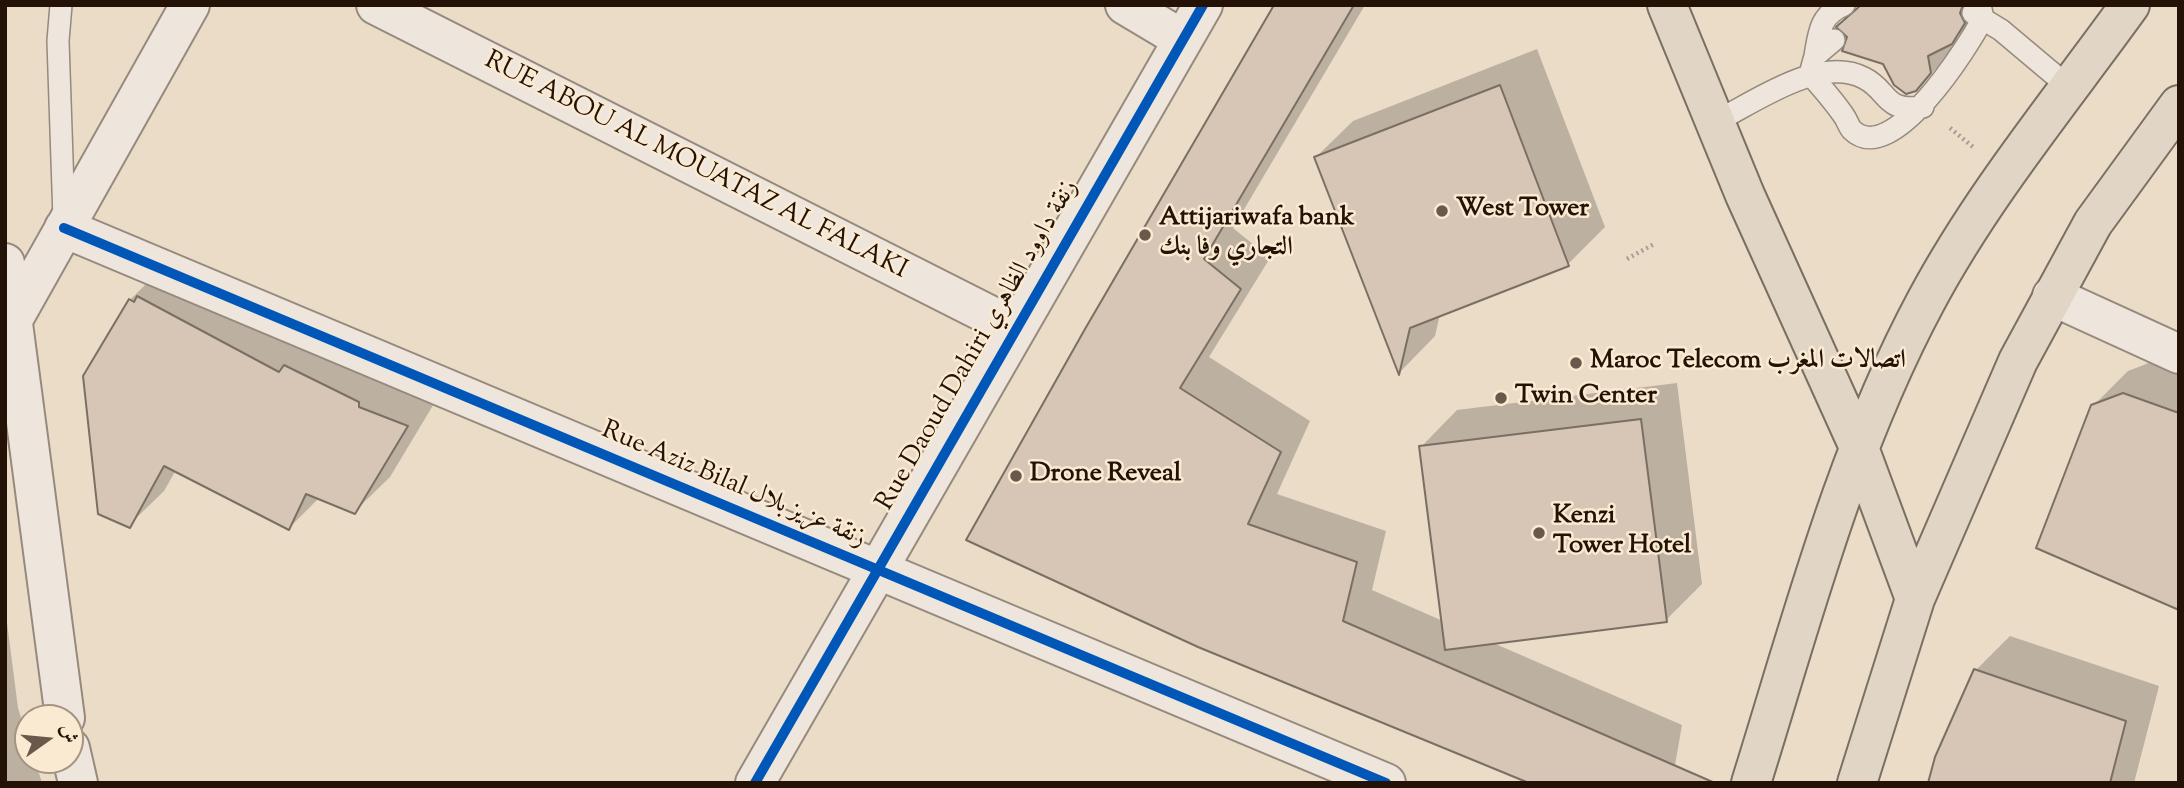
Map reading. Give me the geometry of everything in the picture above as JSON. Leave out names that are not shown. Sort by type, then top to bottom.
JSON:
[{"type":"main road","points":[[1667,5],[1715,122],[1858,446],[1915,599]]},
{"type":"main road","points":[[1751,783],[1858,446],[1910,332],[1964,235],[2130,5]]},
{"type":"main road","points":[[1857,783],[1915,599],[2012,373],[2093,223],[2179,105]]},
{"type":"street","points":[[9,327],[190,5]]},
{"type":"street","name":"RUE ABOU AL MOUATAZ AL FALAKI","points":[[376,5],[1015,328]]},
{"type":"street","points":[[1125,5],[1182,39]]},
{"type":"street","name":"Rue Daoud Dahiri زنقة داوود الظاهري","points":[[755,783],[1203,5]]},
{"type":"street","name":"Rue Aziz Bilal زنقة عزيز بلال","points":[[64,228],[1386,783]]},
{"type":"street","points":[[5,263],[9,327],[63,704]]},
{"type":"street","points":[[2052,296],[2179,354]]},
{"type":"lane","points":[[61,5],[58,41],[64,228]]},
{"type":"lane","points":[[1844,5],[1832,10],[1824,19],[1813,65],[1852,131],[1866,136],[1892,130],[1923,107],[1979,12],[2070,88]]},
{"type":"lane","points":[[1715,122],[1813,65],[1834,40]]},
{"type":"lane","points":[[1813,65],[1823,70],[1855,74],[1867,79],[1892,104],[1909,108],[1923,107]]},
{"type":"path","points":[[1627,259],[1654,244]]},
{"type":"building","points":[[1274,5],[1354,5],[1204,259],[1241,289],[1180,388],[1281,452],[1248,524],[1357,562],[1343,621],[1715,783],[1529,783],[1198,647],[966,540],[1085,329]]},
{"type":"building","points":[[1861,5],[1963,5],[1960,13],[1965,23],[1952,44],[1928,56],[1931,73],[1916,91],[1906,94],[1894,85],[1883,64],[1842,51],[1847,37],[1836,27]]},
{"type":"building","name":"West Tower","points":[[1500,85],[1569,266],[1410,328],[1399,375],[1314,157]]},
{"type":"building","points":[[137,296],[279,372],[284,365],[359,402],[359,407],[408,426],[355,514],[306,494],[289,530],[164,466],[130,528],[98,514],[83,376],[129,299],[134,302]]},
{"type":"building","points":[[2123,393],[2179,413],[2179,610],[2036,548],[2091,405]]},
{"type":"building","points":[[1641,419],[1667,622],[1445,650],[1419,446]]},
{"type":"building","points":[[1974,669],[2126,721],[2110,783],[1928,783],[1935,757]]},
{"type":"cycle path","points":[[755,783],[1203,5]]},
{"type":"cycle path","points":[[64,228],[1386,783]]},
{"type":"place","name":"West Tower","points":[[1442,211]]},
{"type":"place","name":"Attijariwafa bank التجاري وفا بنك","points":[[1145,235]]},
{"type":"place","name":"Maroc Telecom اتصالات المغرب","points":[[1576,363]]},
{"type":"place","name":"Twin Center","points":[[1501,398]]},
{"type":"place","name":"Drone Reveal","points":[[1016,476]]},
{"type":"place","name":"Kenzi Tower Hotel","points":[[1539,533]]}]
